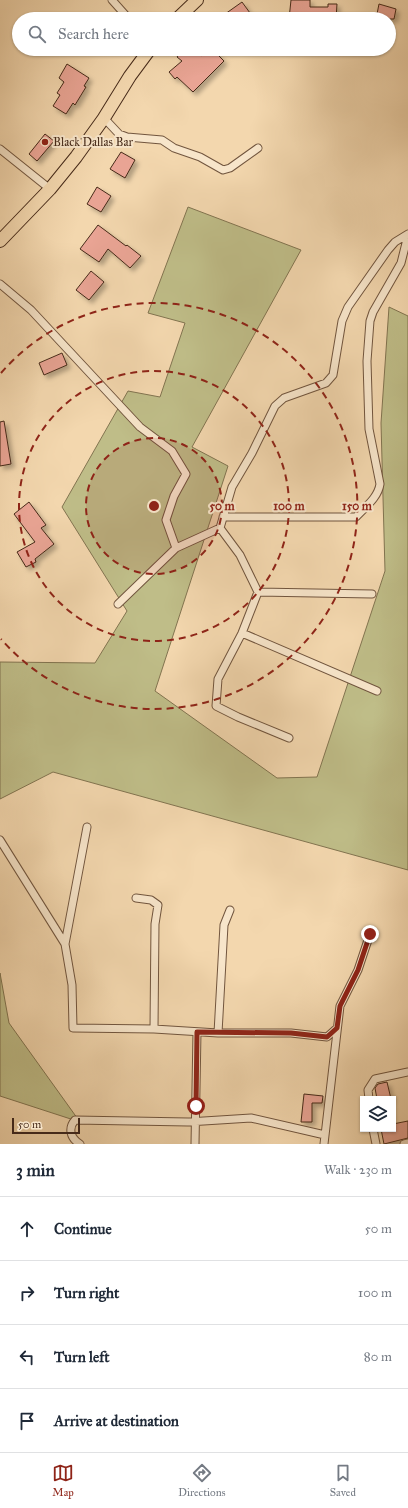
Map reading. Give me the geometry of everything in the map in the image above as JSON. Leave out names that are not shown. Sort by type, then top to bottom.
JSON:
[{"type":"main road","points":[[184,12],[197,0]]},
{"type":"main road","points":[[0,241],[50,189],[104,118],[130,76],[145,56]]},
{"type":"street","points":[[112,0],[122,12]]},
{"type":"street","points":[[104,118],[119,134],[127,138],[162,140],[174,148],[200,157],[223,170],[230,168],[258,148]]},
{"type":"street","points":[[0,149],[50,189]]},
{"type":"street","points":[[224,517],[356,517],[376,496],[380,484],[369,429],[367,361],[370,322],[373,312],[401,263],[408,234]]},
{"type":"street","points":[[118,604],[176,548],[220,528],[232,487],[252,453],[275,406],[284,398],[308,388],[326,383],[333,375],[342,321],[348,307],[388,250],[395,242],[408,234]]},
{"type":"street","points":[[0,284],[31,310],[140,427],[172,451],[186,474],[174,496],[166,520],[176,548]]},
{"type":"street","points":[[220,528],[240,555],[258,592],[242,633],[218,679],[216,706],[238,717],[289,738]]},
{"type":"street","points":[[258,592],[372,594]]},
{"type":"street","points":[[242,633],[377,691]]},
{"type":"street","points":[[87,827],[65,944],[72,985],[72,1028],[154,1029],[218,1033],[291,1033],[327,1037],[337,1028]]},
{"type":"street","points":[[0,840],[65,944]]},
{"type":"street","points":[[136,898],[151,900],[158,905],[155,924],[154,1029]]},
{"type":"street","points":[[218,1033],[224,925],[230,910]]},
{"type":"street","points":[[324,1144],[340,1006],[358,970],[370,934]]},
{"type":"street","points":[[195,1144],[197,1032]]},
{"type":"street","points":[[369,1096],[368,1090],[375,1079],[408,1072]]},
{"type":"street","points":[[80,1144],[74,1141],[71,1132],[71,1124],[75,1120],[195,1122],[251,1118],[325,1135]]},
{"type":"street","points":[[374,1132],[376,1144]]},
{"type":"street","points":[[404,1144],[408,1143]]},
{"type":"shaded area","points":[[188,207],[301,250],[192,447],[228,466],[155,691],[277,778],[317,777],[385,571],[381,423],[389,307],[408,316],[408,870],[53,772],[0,799],[0,662],[95,663],[127,611],[62,507],[128,391],[160,397],[185,323],[148,313]]},
{"type":"shaded area","points":[[0,973],[9,1023],[80,1122],[0,1096]]},
{"type":"building","points":[[291,0],[310,0],[310,7],[328,7],[328,4],[337,4],[336,12],[290,12]]},
{"type":"building","points":[[242,2],[249,12],[228,12]]},
{"type":"building","points":[[379,4],[396,9],[395,12],[377,12]]},
{"type":"building","points":[[219,56],[224,61],[193,92],[177,77],[175,79],[169,72],[182,61],[177,57]]},
{"type":"building","points":[[67,64],[89,78],[84,86],[86,87],[75,105],[73,103],[66,114],[53,106],[60,95],[57,93],[64,82],[59,78]]},
{"type":"building","points":[[45,134],[54,141],[37,161],[29,154]]},
{"type":"building","points":[[121,152],[135,160],[125,178],[110,169]]},
{"type":"building","points":[[97,187],[111,196],[101,212],[87,204]]},
{"type":"building","points":[[98,225],[141,256],[130,268],[108,249],[99,262],[80,249]]},
{"type":"building","points":[[91,271],[104,282],[89,300],[76,290]]},
{"type":"building","points":[[62,353],[67,365],[44,375],[39,363]]},
{"type":"building","points":[[4,421],[11,464],[0,466],[0,422]]},
{"type":"building","points":[[29,502],[46,525],[41,528],[54,544],[35,559],[36,562],[26,567],[17,552],[35,542],[14,514]]},
{"type":"building","points":[[387,1082],[390,1096],[376,1096],[375,1088],[378,1084]]},
{"type":"building","points":[[304,1094],[323,1096],[322,1103],[312,1103],[312,1122],[301,1122]]},
{"type":"building","points":[[408,1121],[408,1138],[384,1144],[382,1132],[396,1132],[396,1123]]},
{"type":"place","name":"Black Dallas Bar","points":[[45,142]]},
{"type":"route","points":[[196,1106],[197,1032],[291,1033],[327,1037],[337,1028],[340,1006],[358,970],[370,934]]}]
